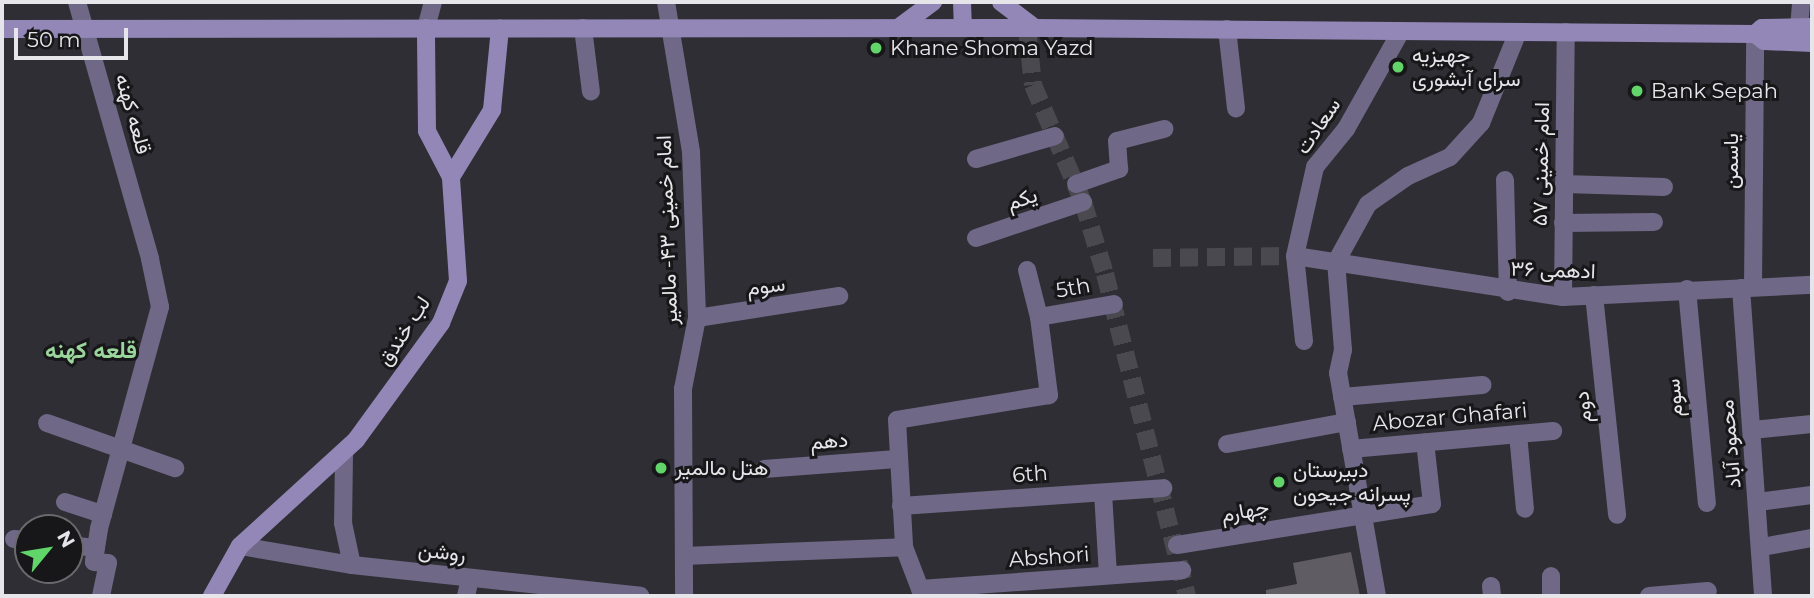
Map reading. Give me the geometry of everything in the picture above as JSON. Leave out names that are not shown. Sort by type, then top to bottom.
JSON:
[{"type":"main road","points":[[898,28],[933,2]]},
{"type":"main road","points":[[962,2],[963,28]]},
{"type":"main road","points":[[1001,2],[1035,28]]},
{"type":"main road","points":[[1755,34],[1762,28],[1806,27]]},
{"type":"main road","name":"لب خندق","points":[[212,596],[240,546],[344,454],[441,323],[458,281],[452,177],[427,131],[426,28]]},
{"type":"main road","points":[[452,177],[492,110],[500,28]]},
{"type":"main road","points":[[2,29],[1227,29],[1755,34],[1764,41],[1812,43]]},
{"type":"street","name":"قلعه کهنه","points":[[77,2],[138,214],[160,307],[103,514],[95,555]]},
{"type":"street","points":[[426,28],[433,2]]},
{"type":"street","name":"امام خمینی ۴۳- مالمیر","points":[[666,2],[668,28],[691,152],[697,317],[683,389],[684,596]]},
{"type":"street","points":[[1801,2],[1806,27]]},
{"type":"street","points":[[583,28],[592,92]]},
{"type":"street","points":[[1227,29],[1236,108]]},
{"type":"street","name":"سعادت","points":[[1304,341],[1295,256],[1314,167],[1346,129],[1401,31]]},
{"type":"street","points":[[1377,596],[1342,397],[1336,262],[1368,204],[1408,176],[1450,157],[1480,124],[1518,32]]},
{"type":"street","name":"امام خمینی ۵۷","points":[[1563,297],[1566,32]]},
{"type":"street","name":"یاسمن","points":[[1747,287],[1755,34]]},
{"type":"street","points":[[1076,184],[1119,169],[1117,141],[1164,129]]},
{"type":"street","points":[[976,159],[1055,136]]},
{"type":"street","points":[[1505,180],[1508,292]]},
{"type":"street","points":[[1564,184],[1664,187]]},
{"type":"street","name":"یکم","points":[[976,238],[1083,202]]},
{"type":"street","points":[[1563,223],[1654,222]]},
{"type":"street","name":"ادهمی ۳۶","points":[[1295,256],[1508,292],[1563,297],[1812,285]]},
{"type":"street","points":[[684,556],[904,547],[897,459],[897,420],[1049,395],[1039,317],[1027,270]]},
{"type":"street","name":"محمود آباد","points":[[1747,287],[1752,429],[1762,547],[1763,596]]},
{"type":"street","name":"سوم","points":[[1687,289],[1707,503]]},
{"type":"street","name":"دوم","points":[[1594,295],[1617,515]]},
{"type":"street","name":"سوم","points":[[697,317],[839,296]]},
{"type":"street","name":"5th","points":[[1039,317],[1114,304]]},
{"type":"street","points":[[1342,397],[1482,385]]},
{"type":"street","points":[[1227,444],[1347,422]]},
{"type":"street","points":[[47,423],[175,468]]},
{"type":"street","points":[[1752,429],[1812,424]]},
{"type":"street","name":"Abozar Ghafari","points":[[1351,449],[1553,431]]},
{"type":"street","points":[[1518,434],[1525,509]]},
{"type":"street","points":[[1363,514],[1432,504],[1425,442]]},
{"type":"street","points":[[344,454],[343,523],[352,565]]},
{"type":"street","name":"دهم","points":[[764,469],[897,459]]},
{"type":"street","name":"6th","points":[[901,506],[1163,488]]},
{"type":"street","points":[[1103,492],[1108,575]]},
{"type":"street","points":[[1758,502],[1812,495]]},
{"type":"street","points":[[65,502],[103,514]]},
{"type":"street","name":"چهارم","points":[[1177,545],[1363,514]]},
{"type":"street","points":[[1762,547],[1812,538]]},
{"type":"street","name":"روشن","points":[[240,546],[352,565],[470,578],[552,591],[640,596]]},
{"type":"street","name":"Abshori","points":[[904,547],[920,589],[984,590],[1182,569]]},
{"type":"street","points":[[84,551],[108,562],[101,596]]},
{"type":"street","points":[[1551,576],[1551,596]]},
{"type":"street","points":[[466,596],[470,578]]},
{"type":"street","points":[[1649,596],[1708,591]]},
{"type":"building","points":[[1351,552],[1360,596],[1266,596],[1266,590],[1297,584],[1293,563]]},
{"type":"tunnel","points":[[1027,28],[1033,85],[1083,202],[1105,274],[1187,596]]},
{"type":"tunnel","points":[[1153,258],[1295,256]]},
{"type":"place","name":"Khane Shoma Yazd","points":[[876,48]]},
{"type":"place","name":"جهیزیه سرای آبشوری","points":[[1398,67]]},
{"type":"place","name":"Bank Sepah","points":[[1637,91]]},
{"type":"place","name":"هتل مالمير","points":[[661,468]]},
{"type":"place","name":"دبیرستان پسرانه جیحون","points":[[1279,482]]},
{"type":"district","name":"قلعه کهنه","points":[[91,350]]}]
